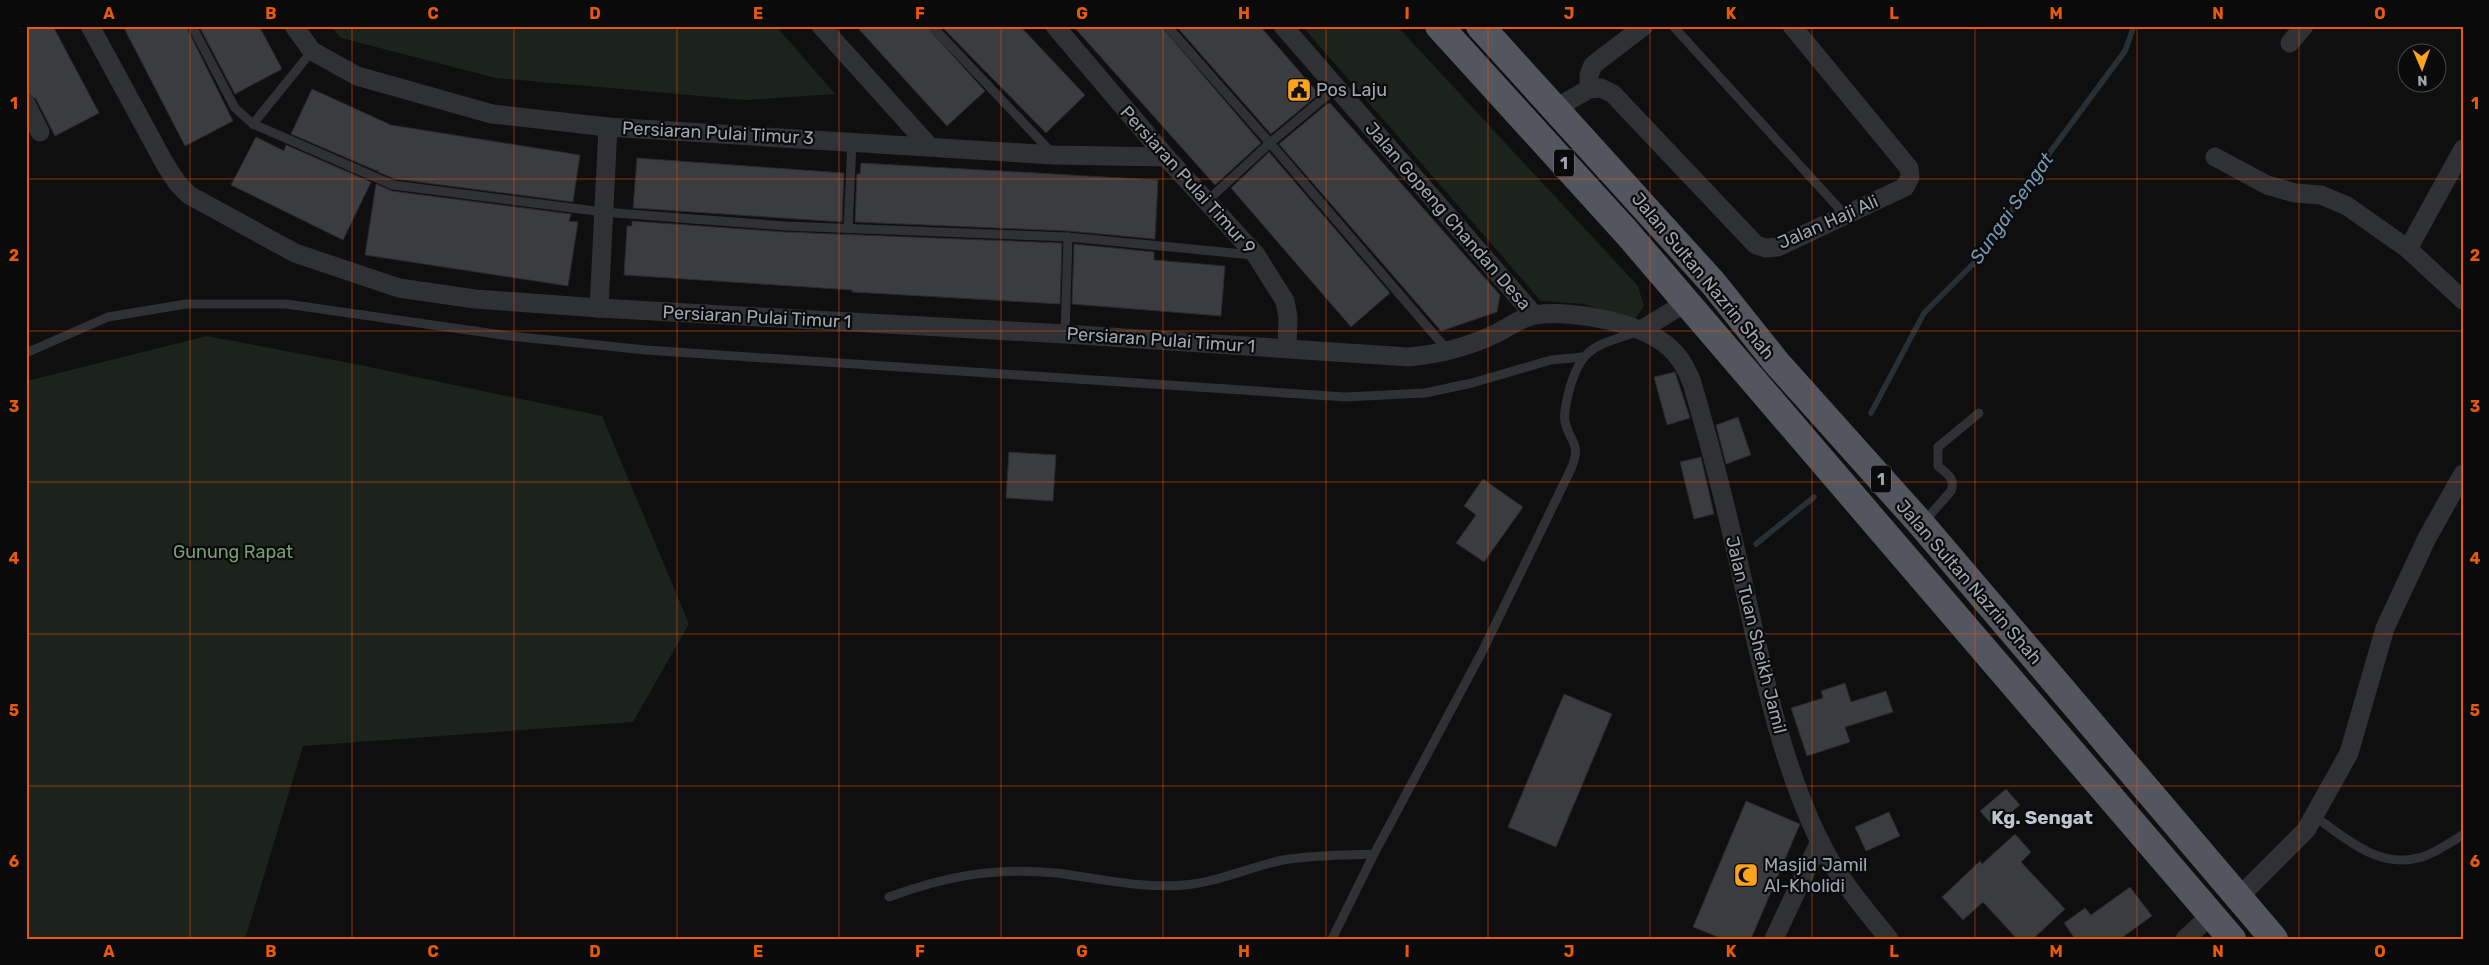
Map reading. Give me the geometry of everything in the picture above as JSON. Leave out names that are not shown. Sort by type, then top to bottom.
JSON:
[{"type":"highway","name":"Jalan Sultan Nazrin Shah","points":[[1438,26],[1628,234],[2232,939]]},
{"type":"highway","name":"Jalan Sultan Nazrin Shah","points":[[1480,26],[1643,203],[1713,283],[1776,362],[1922,525],[2274,939]]},
{"type":"highway","points":[[1643,203],[1648,221],[1688,271],[1690,283],[1687,302],[1705,308],[1731,324],[1756,353],[1763,358],[1776,362]]},
{"type":"street","name":"Persiaran Pulai Timur 1","points":[[90,26],[178,184],[189,195],[216,212],[295,254],[399,288],[476,299],[599,308],[1065,334],[1409,357],[1449,352],[1534,315]]},
{"type":"street","name":"Persiaran Pulai Timur 3","points":[[294,26],[312,51],[357,76],[492,114],[608,127],[1054,154],[1166,158]]},
{"type":"street","points":[[821,26],[930,147]]},
{"type":"street","name":"Persiaran Pulai Timur 9","points":[[1055,26],[1166,158],[1256,255],[1285,301],[1288,317],[1287,348]]},
{"type":"street","name":"Jalan Gopeng Chandan Desa","points":[[1283,26],[1338,87],[1534,315]]},
{"type":"street","points":[[1556,108],[1589,89],[1589,75],[1593,66],[1644,26]]},
{"type":"street","name":"Jalan Haji Ali","points":[[1589,89],[1601,88],[1613,94],[1756,245],[1766,248],[1778,247],[1904,187],[1910,177],[1909,168],[1792,26]]},
{"type":"street","points":[[2290,43],[2304,26]]},
{"type":"street","points":[[26,104],[40,132]]},
{"type":"street","points":[[599,308],[608,127]]},
{"type":"street","points":[[2408,249],[2463,149]]},
{"type":"street","points":[[2215,157],[2267,185],[2296,193],[2321,195],[2347,206],[2408,249],[2463,300]]},
{"type":"street","points":[[1641,330],[1687,302]]},
{"type":"street","name":"Jalan Tuan Sheikh Jamil","points":[[1534,315],[1568,315],[1604,320],[1641,330],[1660,340],[1675,352],[1686,368],[1692,383],[1740,566],[1764,677],[1788,765],[1820,841],[1835,868],[1889,939]]},
{"type":"street","points":[[2239,897],[2306,830],[2349,752],[2385,628],[2427,538],[2463,474]]},
{"type":"street","points":[[1774,939],[1820,841]]},
{"type":"street","points":[[2185,939],[2212,914]]},
{"type":"lane","points":[[192,26],[235,108],[252,124],[393,185],[603,212],[848,228],[1068,237],[1256,255]]},
{"type":"lane","points":[[932,26],[1054,154]]},
{"type":"lane","points":[[1167,26],[1449,352]]},
{"type":"lane","points":[[1673,26],[1846,216]]},
{"type":"lane","points":[[252,124],[312,51]]},
{"type":"lane","points":[[1207,201],[1270,143],[1338,87]]},
{"type":"lane","points":[[848,228],[852,142]]},
{"type":"lane","points":[[1065,334],[1068,237]]},
{"type":"lane","points":[[26,352],[108,316],[186,304],[286,304],[510,336],[646,350],[1345,397],[1425,393],[1472,383],[1550,360],[1583,357]]},
{"type":"lane","points":[[1332,939],[1374,854],[1483,650],[1571,469],[1576,456],[1574,439],[1565,422],[1566,405],[1576,371],[1583,357],[1594,346],[1641,330]]},
{"type":"lane","points":[[1922,525],[1951,491],[1954,484],[1952,478],[1938,466],[1938,448],[1980,413]]},
{"type":"lane","points":[[2314,816],[2366,852],[2383,858],[2422,857],[2463,835]]},
{"type":"lane","points":[[889,896],[923,884],[969,874],[1012,870],[1152,885],[1185,885],[1283,860],[1317,855],[1374,854]]},
{"type":"green space","points":[[331,26],[776,26],[835,94],[746,100],[496,78],[341,38]]},
{"type":"green space","points":[[1302,26],[1397,26],[1638,286],[1644,306],[1634,320],[1584,304],[1541,301]]},
{"type":"green space","name":"Gunung Rapat","points":[[207,336],[355,364],[602,416],[689,624],[633,722],[303,746],[245,939],[26,939],[26,381]]},
{"type":"building","points":[[26,26],[53,26],[99,113],[55,136],[36,99],[26,93]]},
{"type":"building","points":[[123,26],[186,26],[233,121],[185,146]]},
{"type":"building","points":[[199,26],[259,26],[282,69],[235,94]]},
{"type":"building","points":[[856,26],[926,26],[985,91],[947,126]]},
{"type":"building","points":[[941,26],[1020,26],[1085,95],[1046,133]]},
{"type":"building","points":[[1073,26],[1161,26],[1261,143],[1215,185]]},
{"type":"building","points":[[1176,26],[1260,26],[1319,94],[1271,134]]},
{"type":"building","points":[[312,89],[391,125],[580,155],[573,202],[395,179],[378,172],[378,169],[377,171],[291,134]]},
{"type":"building","points":[[1330,103],[1500,295],[1497,312],[1441,331],[1279,144]]},
{"type":"building","points":[[256,137],[284,151],[286,145],[371,182],[343,240],[231,185]]},
{"type":"building","points":[[1269,152],[1390,293],[1351,327],[1231,188]]},
{"type":"building","points":[[637,158],[844,173],[842,222],[633,208]]},
{"type":"building","points":[[861,163],[1158,180],[1155,239],[1068,231],[855,222],[857,174],[860,174]]},
{"type":"building","points":[[376,184],[392,191],[571,214],[569,221],[578,222],[568,286],[365,255]]},
{"type":"building","points":[[632,221],[785,232],[1062,243],[1060,304],[852,292],[852,290],[624,275],[627,226],[632,226]]},
{"type":"building","points":[[1074,244],[1154,252],[1154,260],[1225,266],[1221,316],[1072,304]]},
{"type":"building","points":[[1675,372],[1690,418],[1667,425],[1654,377]]},
{"type":"building","points":[[1738,417],[1751,455],[1726,464],[1716,425]]},
{"type":"building","points":[[1009,452],[1056,455],[1053,501],[1006,498]]},
{"type":"building","points":[[1701,457],[1714,514],[1694,519],[1680,462]]},
{"type":"building","points":[[1483,479],[1523,507],[1484,562],[1456,543],[1476,515],[1464,506]]},
{"type":"building","points":[[1845,683],[1851,702],[1886,691],[1893,712],[1845,727],[1850,742],[1807,756],[1791,708],[1823,698],[1821,691]]},
{"type":"building","points":[[1564,694],[1612,714],[1556,847],[1508,827]]},
{"type":"building","points":[[2006,789],[2020,805],[1994,827],[1980,811]]},
{"type":"building","name":"Masjid Jamil Al-Kholidi","points":[[1746,801],[1800,824],[1751,939],[1723,939],[1693,927]]},
{"type":"building","points":[[1889,812],[1900,836],[1866,851],[1855,827]]},
{"type":"building","points":[[2015,834],[2031,852],[2021,862],[2065,909],[2033,939],[2017,939],[1983,902],[1963,920],[1942,897],[1980,861],[1982,864]]},
{"type":"building","points":[[2130,887],[2152,916],[2120,939],[2075,939],[2064,923],[2085,908],[2091,915]]},
{"type":"waterway","name":"Sungai Sengat","points":[[1871,413],[1924,313],[1984,253],[2048,155],[2125,51],[2134,26]]},
{"type":"waterway","name":"Sungai Sengat","points":[[1756,544],[1814,497]]},
{"type":"place","name":"Pos Laju","points":[[1299,90]]},
{"type":"place","name":"Masjid Jamil Al-Kholidi","points":[[1746,875]]},
{"type":"district","name":"Kg. Sengat","points":[[2042,817]]}]
